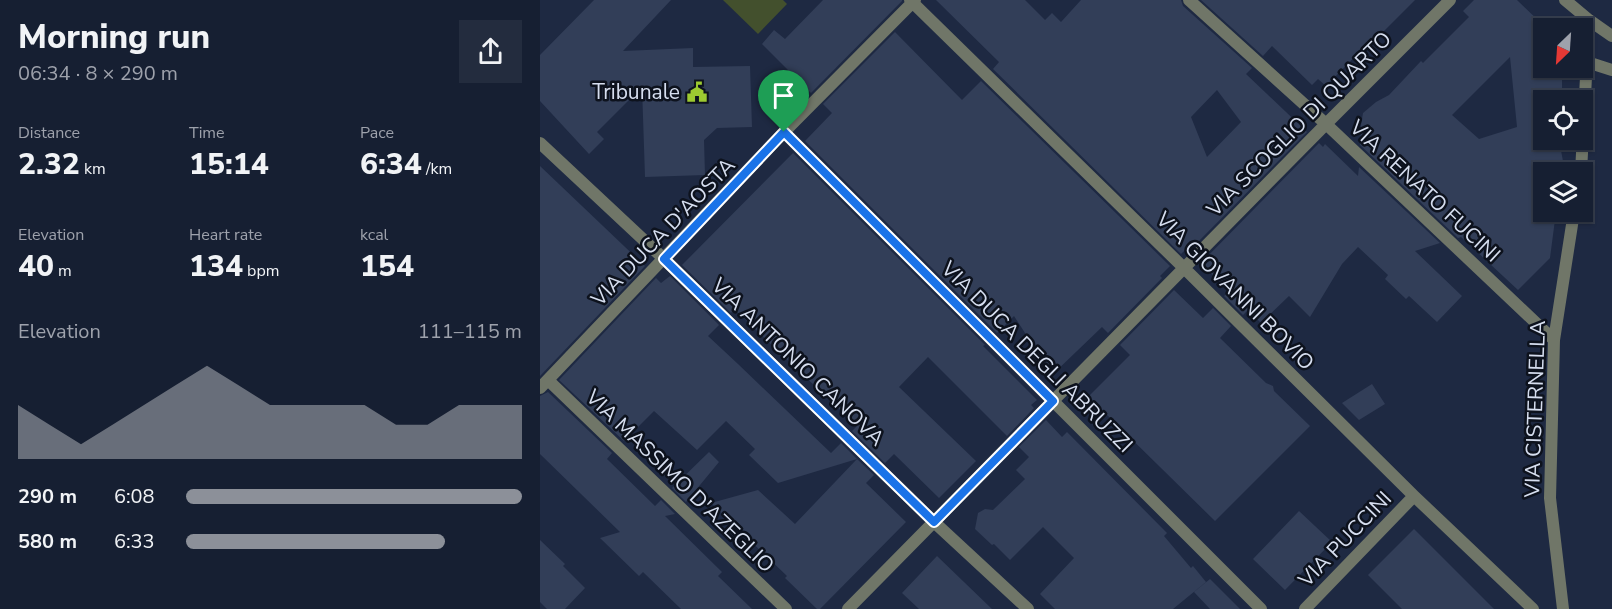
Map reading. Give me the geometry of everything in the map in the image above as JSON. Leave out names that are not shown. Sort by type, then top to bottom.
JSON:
[{"type":"street","name":"VIA RENATO FUCINI","points":[[1189,0],[1326,124],[1554,340]]},
{"type":"street","name":"VIA SCOGLIO DI QUARTO","points":[[848,609],[1450,0]]},
{"type":"street","points":[[1565,0],[1587,18]]},
{"type":"street","name":"VIA DUCA D'AOSTA","points":[[544,384],[784,132],[913,1]]},
{"type":"street","name":"VIA GIOVANNI BOVIO","points":[[913,1],[1414,496],[1533,609]]},
{"type":"street","points":[[1593,23],[1612,36]]},
{"type":"street","points":[[1593,64],[1612,70]]},
{"type":"street","points":[[1582,162],[1586,78]]},
{"type":"street","name":"VIA DUCA DEGLI ABRUZZI","points":[[784,132],[1261,609]]},
{"type":"street","name":"VIA ANTONIO CANOVA","points":[[540,143],[664,259],[934,522],[1028,609]]},
{"type":"street","name":"VIA CISTERNELLA","points":[[1563,609],[1550,498],[1554,340],[1572,222]]},
{"type":"street","name":"VIA MASSIMO D'AZEGLIO","points":[[544,384],[786,609]]},
{"type":"street","name":"VIA PUCCINI","points":[[1305,609],[1414,496]]},
{"type":"green space","points":[[723,0],[783,0],[787,4],[758,34]]},
{"type":"building","name":"Tribunale","points":[[594,0],[671,0],[623,51],[693,48],[693,67],[750,66],[752,127],[717,128],[704,140],[705,175],[645,177],[642,87],[597,132],[604,139],[589,154],[540,101],[540,55]]},
{"type":"building","points":[[823,0],[902,1],[811,93],[762,44],[774,30],[785,39]]},
{"type":"building","points":[[936,0],[1025,0],[1045,20],[1052,13],[1061,22],[1081,0],[1181,0],[1183,6],[1252,68],[1246,74],[1307,132],[1189,251],[1186,249],[1181,254],[993,69],[999,62]],"holes":[[[1217,90],[1241,122],[1207,157],[1191,117]]]},
{"type":"building","points":[[1201,0],[1415,0],[1377,38],[1379,32],[1326,86],[1318,79],[1312,85],[1272,46],[1263,56]]},
{"type":"building","points":[[1474,0],[1517,0],[1536,18],[1533,18],[1533,78],[1562,78],[1562,90],[1533,90],[1533,150],[1561,150],[1563,162],[1533,162],[1533,222],[1555,222],[1550,258],[1518,290],[1461,237],[1458,238],[1360,145],[1363,113],[1389,95],[1421,61],[1423,63],[1469,17],[1463,11]],"holes":[[[1510,57],[1517,127],[1479,139],[1452,115]]]},
{"type":"building","points":[[895,32],[962,100],[981,81],[1170,266],[1160,276],[1162,278],[1108,333],[1102,327],[1052,375],[1014,316],[997,333],[805,141],[832,113],[823,104]]},
{"type":"building","points":[[1319,143],[1323,147],[1325,144],[1358,176],[1359,167],[1440,243],[1415,251],[1462,296],[1437,322],[1409,296],[1406,299],[1385,279],[1388,275],[1358,247],[1342,264],[1310,317],[1289,296],[1261,323],[1248,310],[1243,315],[1224,296],[1229,292],[1201,263]]},
{"type":"building","points":[[793,153],[1037,400],[1031,405],[1034,408],[1007,436],[928,357],[899,387],[976,461],[939,498],[894,454],[885,463],[852,431],[857,426],[734,309],[731,313],[682,265]]},
{"type":"building","points":[[540,166],[645,266],[540,376]]},
{"type":"building","points":[[670,276],[719,325],[708,336],[831,453],[841,443],[857,459],[778,483],[749,455],[755,449],[726,421],[697,450],[654,411],[624,441],[559,380],[656,278],[661,283]]},
{"type":"building","points":[[1174,290],[1203,318],[1213,308],[1231,326],[1220,338],[1266,383],[1273,386],[1274,391],[1310,426],[1215,521],[1104,412],[1101,414],[1086,399],[1130,355],[1120,345]]},
{"type":"building","points":[[1372,384],[1385,404],[1359,420],[1342,403]]},
{"type":"building","points":[[548,392],[612,453],[607,459],[655,506],[661,500],[675,514],[665,516],[722,572],[718,576],[752,609],[681,609],[643,572],[639,576],[600,538],[620,532],[540,454],[540,396]]},
{"type":"building","points":[[1046,420],[1062,437],[1067,432],[1167,533],[1164,536],[1206,582],[1173,609],[1055,609],[1040,594],[1074,558],[1043,527],[1010,560],[975,529],[978,513],[985,509],[993,510],[1025,479],[1016,470],[1029,457],[1019,447]]},
{"type":"building","points":[[709,452],[719,462],[686,502],[672,488]]},
{"type":"building","points":[[857,459],[874,475],[866,483],[906,522],[820,609],[817,609],[785,578],[787,576],[711,503],[758,490],[795,524]]},
{"type":"building","points":[[1299,511],[1332,542],[1285,590],[1253,559]]},
{"type":"building","points":[[1414,529],[1494,609],[1402,609],[1368,575]]},
{"type":"building","points":[[540,540],[565,564],[563,566],[585,588],[565,609],[547,609],[540,602]]},
{"type":"building","points":[[937,556],[992,609],[919,609],[902,593]]},
{"type":"building","points":[[1210,579],[1240,609],[1210,609],[1194,592]]},
{"type":"place","name":"Tribunale","points":[[697,92]]},
{"type":"route","points":[[784,132],[1053,401],[934,522],[664,259],[784,132]]}]
